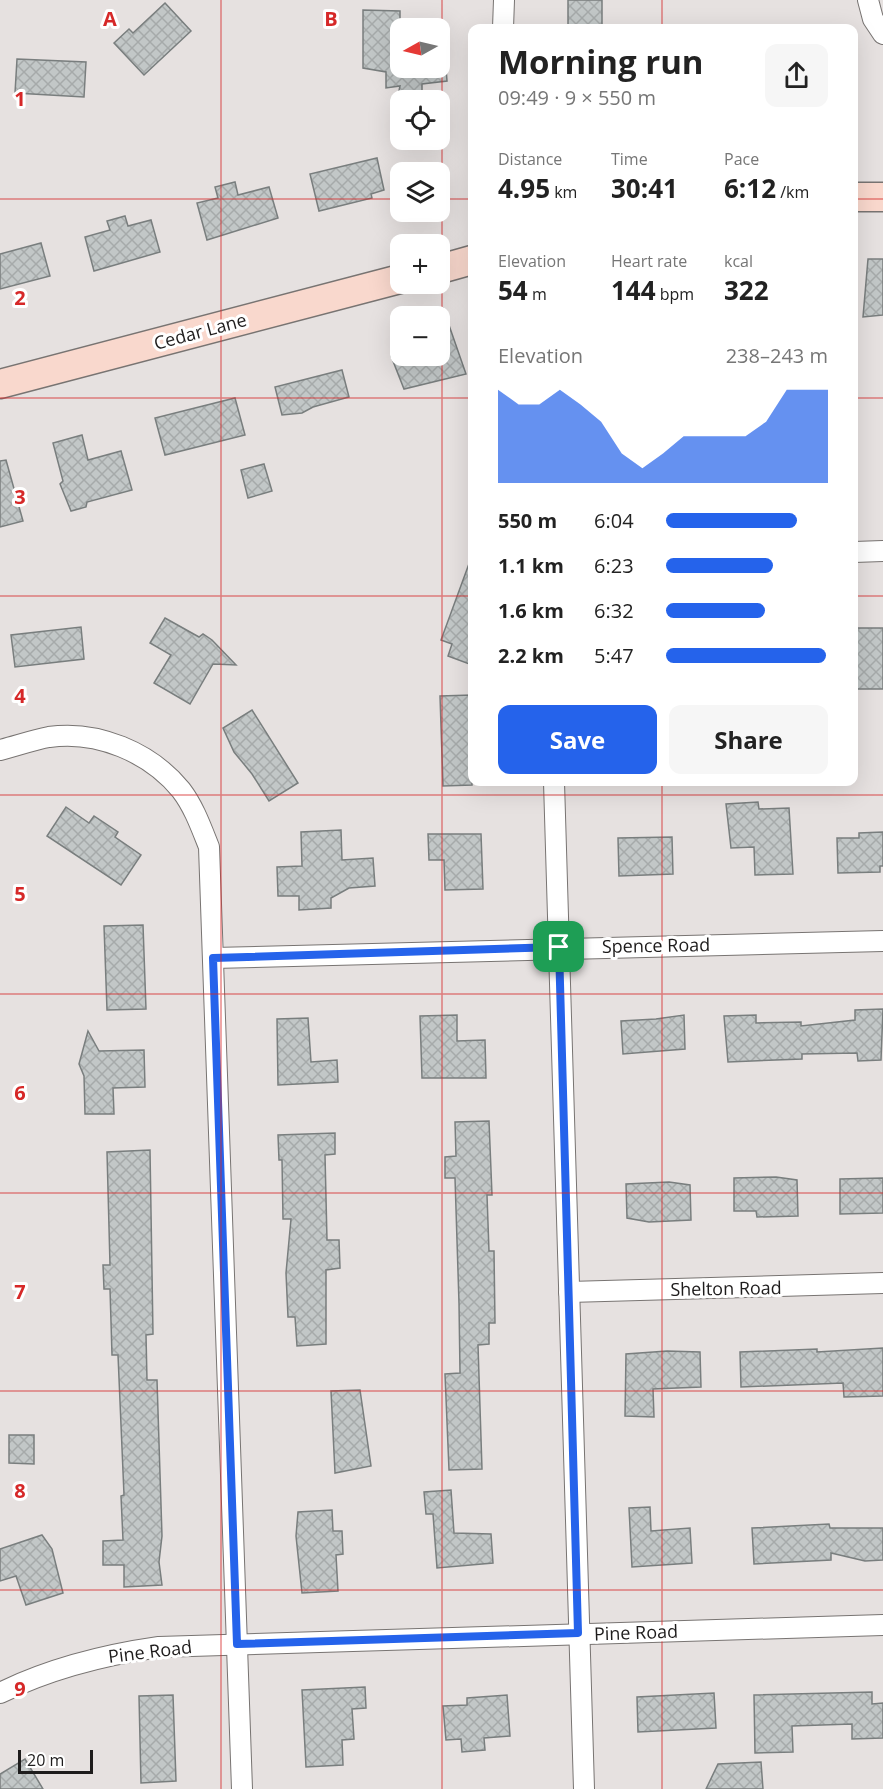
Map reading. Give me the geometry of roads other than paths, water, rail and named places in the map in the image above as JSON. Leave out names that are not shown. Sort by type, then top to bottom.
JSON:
[{"type":"main road","points":[[858,197],[883,197]]},
{"type":"main road","points":[[450,266],[468,261]]},
{"type":"main road","name":"Cedar Lane","points":[[0,384],[390,282]]},
{"type":"street","points":[[503,24],[504,0]]},
{"type":"street","points":[[868,0],[873,19],[883,34]]},
{"type":"street","points":[[858,552],[883,551]]},
{"type":"street","points":[[0,750],[50,737],[79,736],[108,742],[136,752],[160,769],[181,789],[197,814],[209,847],[242,1789]]},
{"type":"street","points":[[554,786],[584,1789]]},
{"type":"street","name":"Spence Road","points":[[213,958],[559,947],[883,941]]},
{"type":"street","name":"Shelton Road","points":[[569,1292],[883,1283]]},
{"type":"street","name":"Pine Road","points":[[0,1692],[56,1669],[106,1655],[159,1647],[883,1624]]}]
